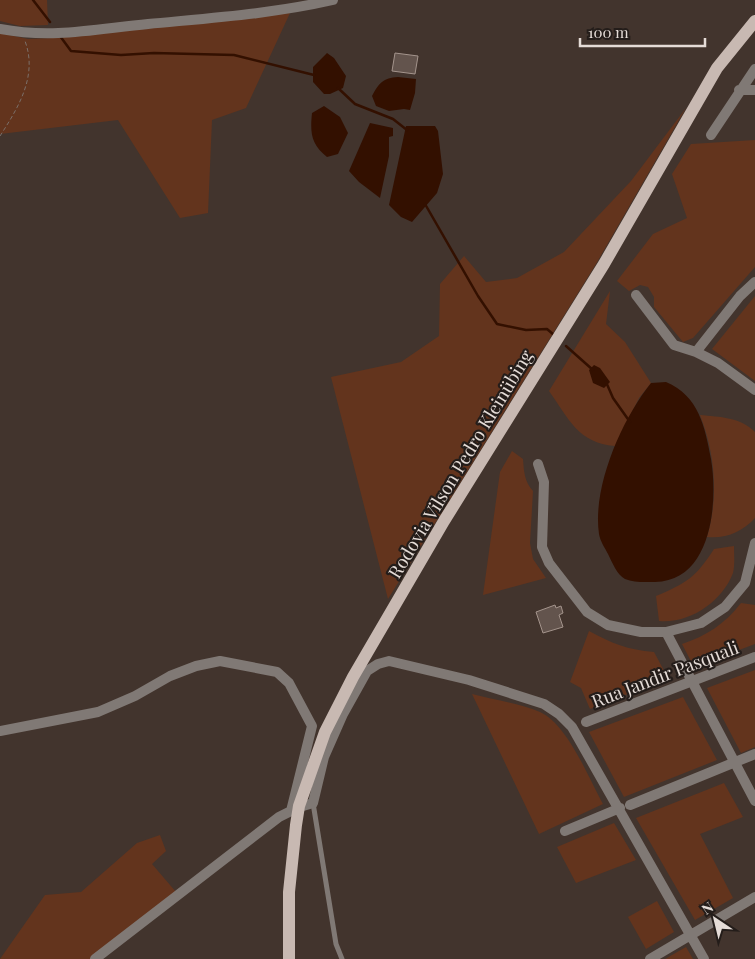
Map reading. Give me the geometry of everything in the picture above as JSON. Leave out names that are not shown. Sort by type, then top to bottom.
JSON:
[{"type":"main road","name":"Rodovia Vilson Pedro Kleinübing","points":[[289,959],[289,892],[295,808],[325,732],[353,677],[495,436],[604,264],[717,68],[755,21]]},
{"type":"street","points":[[0,29],[23,34],[52,35],[229,17],[297,8],[333,0]]},
{"type":"street","points":[[712,135],[739,90],[755,69]]},
{"type":"street","points":[[739,90],[755,90]]},
{"type":"street","points":[[696,352],[740,296],[755,282]]},
{"type":"street","points":[[636,295],[674,345],[718,362],[755,390]]},
{"type":"street","points":[[538,464],[544,482],[542,547],[548,563],[587,612],[608,625],[640,632],[666,632],[701,623],[726,607],[745,583],[755,543]]},
{"type":"street","points":[[745,583],[755,588]]},
{"type":"street","points":[[666,632],[755,801]]},
{"type":"street","name":"Rua Jandir Pasquali","points":[[586,722],[755,657]]},
{"type":"street","points":[[0,731],[98,712],[135,696],[170,676],[196,666],[220,661],[277,672],[289,683],[312,726],[292,797],[295,808]]},
{"type":"street","points":[[95,959],[279,817],[295,808],[313,803],[324,757],[343,714],[367,671],[378,664],[389,661],[469,680],[544,704],[559,714],[572,727],[625,806],[704,959]]},
{"type":"street","points":[[565,831],[755,754]]},
{"type":"street","points":[[650,959],[755,897]]},
{"type":"lane","points":[[313,803],[336,944],[342,959]]},
{"type":"path","points":[[0,136],[19,106],[30,74],[29,52],[23,34]]},
{"type":"shaded area","points":[[0,0],[47,0],[48,25],[20,26],[0,21]]},
{"type":"shaded area","points":[[290,13],[246,108],[212,120],[208,213],[180,218],[118,120],[0,134],[0,33],[28,39],[53,38],[126,28]]},
{"type":"shaded area","points":[[327,53],[334,58],[346,76],[343,88],[330,94],[324,94],[313,82],[313,67]]},
{"type":"shaded area","points":[[398,77],[416,79],[415,93],[410,110],[389,111],[376,106],[372,96],[377,88],[385,80]]},
{"type":"shaded area","points":[[324,106],[340,117],[348,133],[338,154],[327,157],[315,143],[311,126],[312,113]]},
{"type":"shaded area","points":[[686,108],[596,264],[388,599],[331,377],[401,362],[439,336],[440,284],[464,256],[486,282],[517,278],[564,252],[631,181]]},
{"type":"shaded area","points":[[370,123],[393,128],[393,136],[389,137],[389,156],[380,198],[359,182],[349,171]]},
{"type":"shaded area","points":[[406,126],[435,126],[438,131],[443,174],[437,193],[412,222],[401,217],[389,205]]},
{"type":"shaded area","points":[[755,140],[755,267],[693,338],[683,342],[654,307],[654,297],[648,287],[640,285],[629,291],[617,281],[653,234],[687,218],[672,174],[691,144]]},
{"type":"shaded area","points":[[610,291],[606,324],[625,342],[651,383],[639,398],[615,446],[602,444],[583,435],[569,420],[549,391]]},
{"type":"shaded area","points":[[755,296],[755,381],[712,349]]},
{"type":"shaded area","points":[[594,365],[600,368],[610,382],[604,388],[593,383],[589,370]]},
{"type":"shaded area","points":[[666,382],[686,395],[699,414],[703,424],[709,447],[713,476],[712,516],[700,553],[689,568],[674,578],[655,582],[632,581],[622,577],[617,571],[600,539],[598,515],[600,496],[612,454],[630,415],[651,383]]},
{"type":"shaded area","points":[[700,415],[722,417],[743,423],[755,432],[755,518],[739,531],[727,536],[707,537],[713,506],[714,475],[709,444]]},
{"type":"shaded area","points":[[512,451],[523,459],[526,480],[533,491],[530,543],[533,559],[546,578],[483,595],[500,472]]},
{"type":"shaded area","points":[[734,546],[733,573],[728,584],[713,602],[693,615],[682,619],[659,621],[656,596],[690,578],[702,566],[714,549]]},
{"type":"shaded area","points":[[741,603],[755,605],[755,644],[694,667],[682,644],[714,628]]},
{"type":"shaded area","points":[[589,631],[620,645],[636,650],[654,652],[668,678],[590,709],[581,688],[570,682]]},
{"type":"shaded area","points":[[755,670],[755,747],[741,753],[707,688]]},
{"type":"shaded area","points":[[472,694],[524,706],[540,712],[550,719],[560,728],[568,740],[603,804],[539,834]]},
{"type":"shaded area","points":[[683,697],[717,760],[624,797],[589,732]]},
{"type":"shaded area","points":[[724,783],[743,817],[700,834],[733,898],[695,920],[636,818]]},
{"type":"shaded area","points":[[614,823],[636,860],[576,883],[557,847]]},
{"type":"shaded area","points":[[160,835],[166,851],[152,864],[176,892],[91,959],[0,959],[45,895],[81,892],[137,843]]},
{"type":"shaded area","points":[[657,901],[674,932],[646,949],[628,917]]},
{"type":"shaded area","points":[[686,947],[693,959],[665,959]]},
{"type":"building","points":[[395,53],[418,56],[415,74],[392,71]]},
{"type":"building","points":[[555,605],[556,608],[561,606],[563,613],[559,615],[563,627],[543,633],[536,612]]},
{"type":"waterway","points":[[33,0],[50,22]]},
{"type":"waterway","points":[[60,36],[71,51],[121,55],[154,53],[234,55],[314,75]]},
{"type":"waterway","points":[[338,88],[355,104],[393,119],[407,130]]},
{"type":"waterway","points":[[425,204],[478,296],[497,324],[526,330],[547,329],[554,335]]},
{"type":"waterway","points":[[566,346],[593,370]]},
{"type":"waterway","points":[[606,382],[613,398],[630,422]]}]
